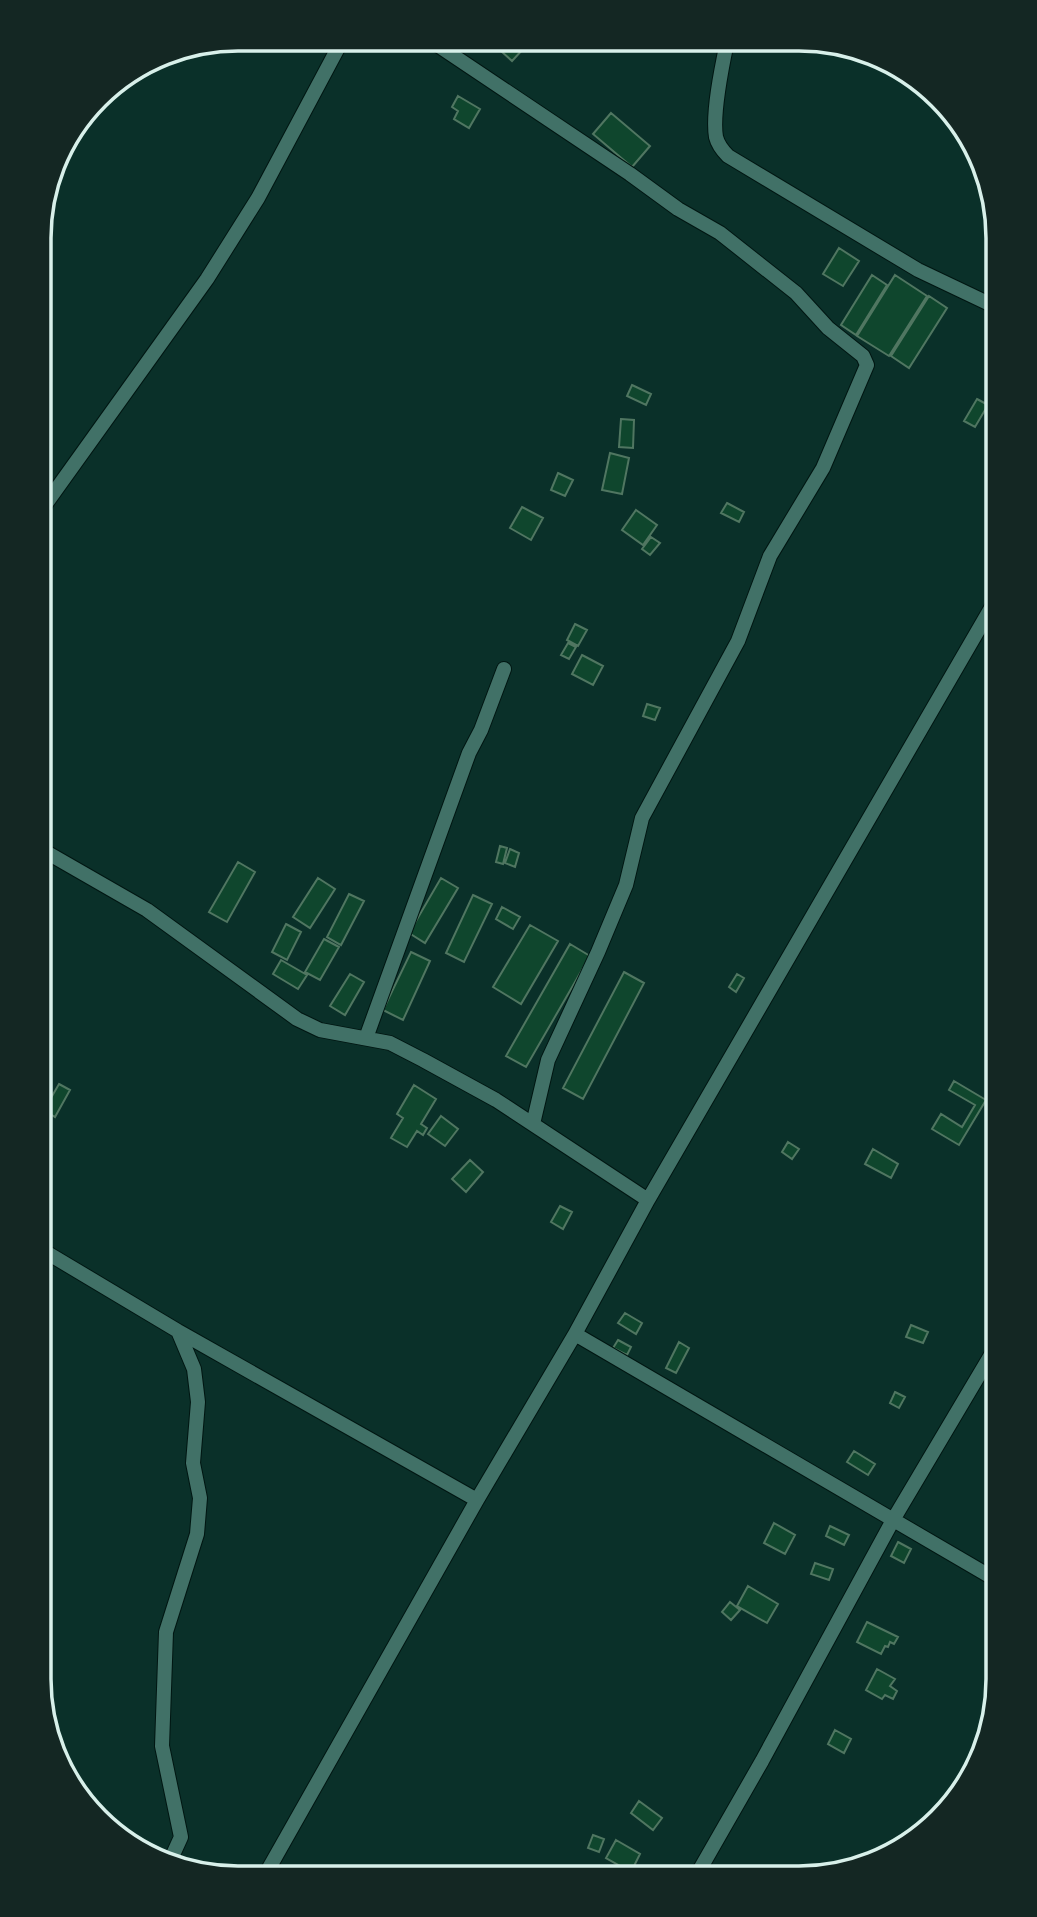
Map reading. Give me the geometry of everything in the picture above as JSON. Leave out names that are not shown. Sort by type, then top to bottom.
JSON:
[{"type":"street","points":[[51,497],[207,279],[258,198],[336,51]]},
{"type":"street","points":[[446,51],[678,209],[720,233],[796,293],[828,328],[863,356],[867,365],[823,468],[771,556],[738,641],[642,818],[626,885],[548,1060],[533,1124]]},
{"type":"street","points":[[725,51],[719,80],[716,136],[720,147],[728,156],[918,270],[986,302]]},
{"type":"street","points":[[270,1866],[477,1500],[575,1334],[648,1200],[986,617]]},
{"type":"street","points":[[366,1038],[469,753],[481,730],[504,669]]},
{"type":"street","points":[[51,855],[147,910],[297,1019],[320,1030],[390,1043],[423,1060],[533,1124],[648,1200]]},
{"type":"street","points":[[51,1255],[178,1331],[477,1500]]},
{"type":"street","points":[[174,1855],[181,1837],[162,1746],[166,1632],[197,1534],[200,1499],[192,1463],[198,1402],[194,1369],[178,1331]]},
{"type":"street","points":[[575,1334],[986,1574]]},
{"type":"street","points":[[702,1866],[893,1520],[986,1363]]},
{"type":"building","points":[[501,51],[521,51],[512,61]]},
{"type":"building","points":[[458,96],[480,109],[469,128],[454,119],[458,111],[452,107]]},
{"type":"building","points":[[611,113],[650,146],[632,167],[593,134]]},
{"type":"building","points":[[839,248],[859,261],[843,286],[823,274]]},
{"type":"building","points":[[872,275],[887,285],[856,335],[841,325]]},
{"type":"building","points":[[895,275],[927,296],[889,356],[857,336]]},
{"type":"building","points":[[929,296],[947,308],[909,368],[891,356]]},
{"type":"building","points":[[632,385],[651,394],[646,405],[627,396]]},
{"type":"building","points":[[977,399],[986,404],[975,427],[964,421]]},
{"type":"building","points":[[621,419],[634,420],[633,448],[619,447]]},
{"type":"building","points":[[610,453],[629,458],[622,494],[602,490]]},
{"type":"building","points":[[558,473],[573,480],[565,496],[551,490]]},
{"type":"building","points":[[727,503],[744,512],[739,522],[721,513]]},
{"type":"building","points":[[522,507],[543,518],[531,540],[510,528]]},
{"type":"building","points":[[636,510],[657,525],[643,545],[622,530]]},
{"type":"building","points":[[651,537],[660,543],[650,555],[642,549]]},
{"type":"building","points":[[575,624],[587,630],[578,646],[567,640]]},
{"type":"building","points":[[568,643],[576,647],[569,659],[561,655]]},
{"type":"building","points":[[582,655],[603,666],[593,685],[572,674]]},
{"type":"building","points":[[647,704],[660,708],[655,720],[643,716]]},
{"type":"building","points":[[500,846],[507,848],[503,864],[496,862]]},
{"type":"building","points":[[510,849],[519,853],[515,867],[505,863]]},
{"type":"building","points":[[238,862],[255,872],[227,922],[209,912]]},
{"type":"building","points":[[318,878],[335,889],[310,928],[293,917]]},
{"type":"building","points":[[441,878],[458,888],[425,943],[409,933]]},
{"type":"building","points":[[349,894],[364,901],[341,945],[327,937]]},
{"type":"building","points":[[473,895],[492,904],[464,962],[446,953]]},
{"type":"building","points":[[502,907],[520,917],[513,929],[496,919]]},
{"type":"building","points":[[286,924],[301,932],[287,960],[272,952]]},
{"type":"building","points":[[530,925],[558,941],[521,1004],[493,987]]},
{"type":"building","points":[[324,939],[339,947],[320,980],[305,972]]},
{"type":"building","points":[[570,944],[590,956],[526,1067],[506,1056]]},
{"type":"building","points":[[411,952],[430,961],[403,1020],[383,1010]]},
{"type":"building","points":[[281,960],[307,975],[298,989],[273,974]]},
{"type":"building","points":[[624,972],[644,983],[583,1099],[563,1088]]},
{"type":"building","points":[[350,974],[364,982],[345,1015],[330,1006]]},
{"type":"building","points":[[737,974],[744,978],[736,992],[729,987]]},
{"type":"building","points":[[954,1081],[986,1100],[959,1145],[932,1129],[941,1114],[962,1127],[975,1105],[949,1090]]},
{"type":"building","points":[[59,1084],[70,1090],[55,1117],[51,1114],[51,1098]]},
{"type":"building","points":[[414,1085],[436,1099],[421,1124],[427,1128],[423,1135],[417,1131],[407,1147],[391,1138],[403,1118],[397,1114]]},
{"type":"building","points":[[441,1116],[458,1129],[445,1146],[428,1134]]},
{"type":"building","points":[[788,1142],[799,1149],[792,1159],[782,1152]]},
{"type":"building","points":[[873,1149],[898,1164],[891,1178],[865,1164]]},
{"type":"building","points":[[470,1160],[483,1172],[466,1192],[452,1179]]},
{"type":"building","points":[[560,1206],[572,1212],[563,1229],[551,1222]]},
{"type":"building","points":[[625,1313],[642,1323],[636,1334],[618,1323]]},
{"type":"building","points":[[911,1325],[928,1332],[923,1343],[906,1337]]},
{"type":"building","points":[[618,1340],[631,1347],[627,1355],[613,1348]]},
{"type":"building","points":[[679,1342],[689,1348],[676,1373],[666,1368]]},
{"type":"building","points":[[895,1392],[905,1397],[899,1408],[890,1403]]},
{"type":"building","points":[[854,1451],[875,1464],[868,1475],[847,1462]]},
{"type":"building","points":[[774,1523],[795,1535],[785,1554],[764,1543]]},
{"type":"building","points":[[830,1526],[849,1535],[844,1545],[826,1536]]},
{"type":"building","points":[[898,1542],[911,1549],[904,1563],[891,1556]]},
{"type":"building","points":[[815,1563],[833,1569],[829,1580],[811,1574]]},
{"type":"building","points":[[748,1586],[778,1604],[767,1623],[737,1606]]},
{"type":"building","points":[[730,1602],[740,1610],[731,1620],[722,1612]]},
{"type":"building","points":[[867,1622],[898,1637],[894,1644],[890,1642],[888,1647],[885,1646],[881,1654],[857,1642]]},
{"type":"building","points":[[877,1669],[895,1679],[890,1686],[897,1691],[893,1699],[885,1695],[882,1699],[866,1690]]},
{"type":"building","points":[[835,1730],[851,1739],[844,1753],[828,1744]]},
{"type":"building","points":[[639,1801],[662,1818],[653,1830],[631,1813]]},
{"type":"building","points":[[593,1835],[604,1839],[599,1852],[588,1848]]},
{"type":"building","points":[[616,1840],[640,1854],[634,1866],[620,1866],[606,1858]]}]
